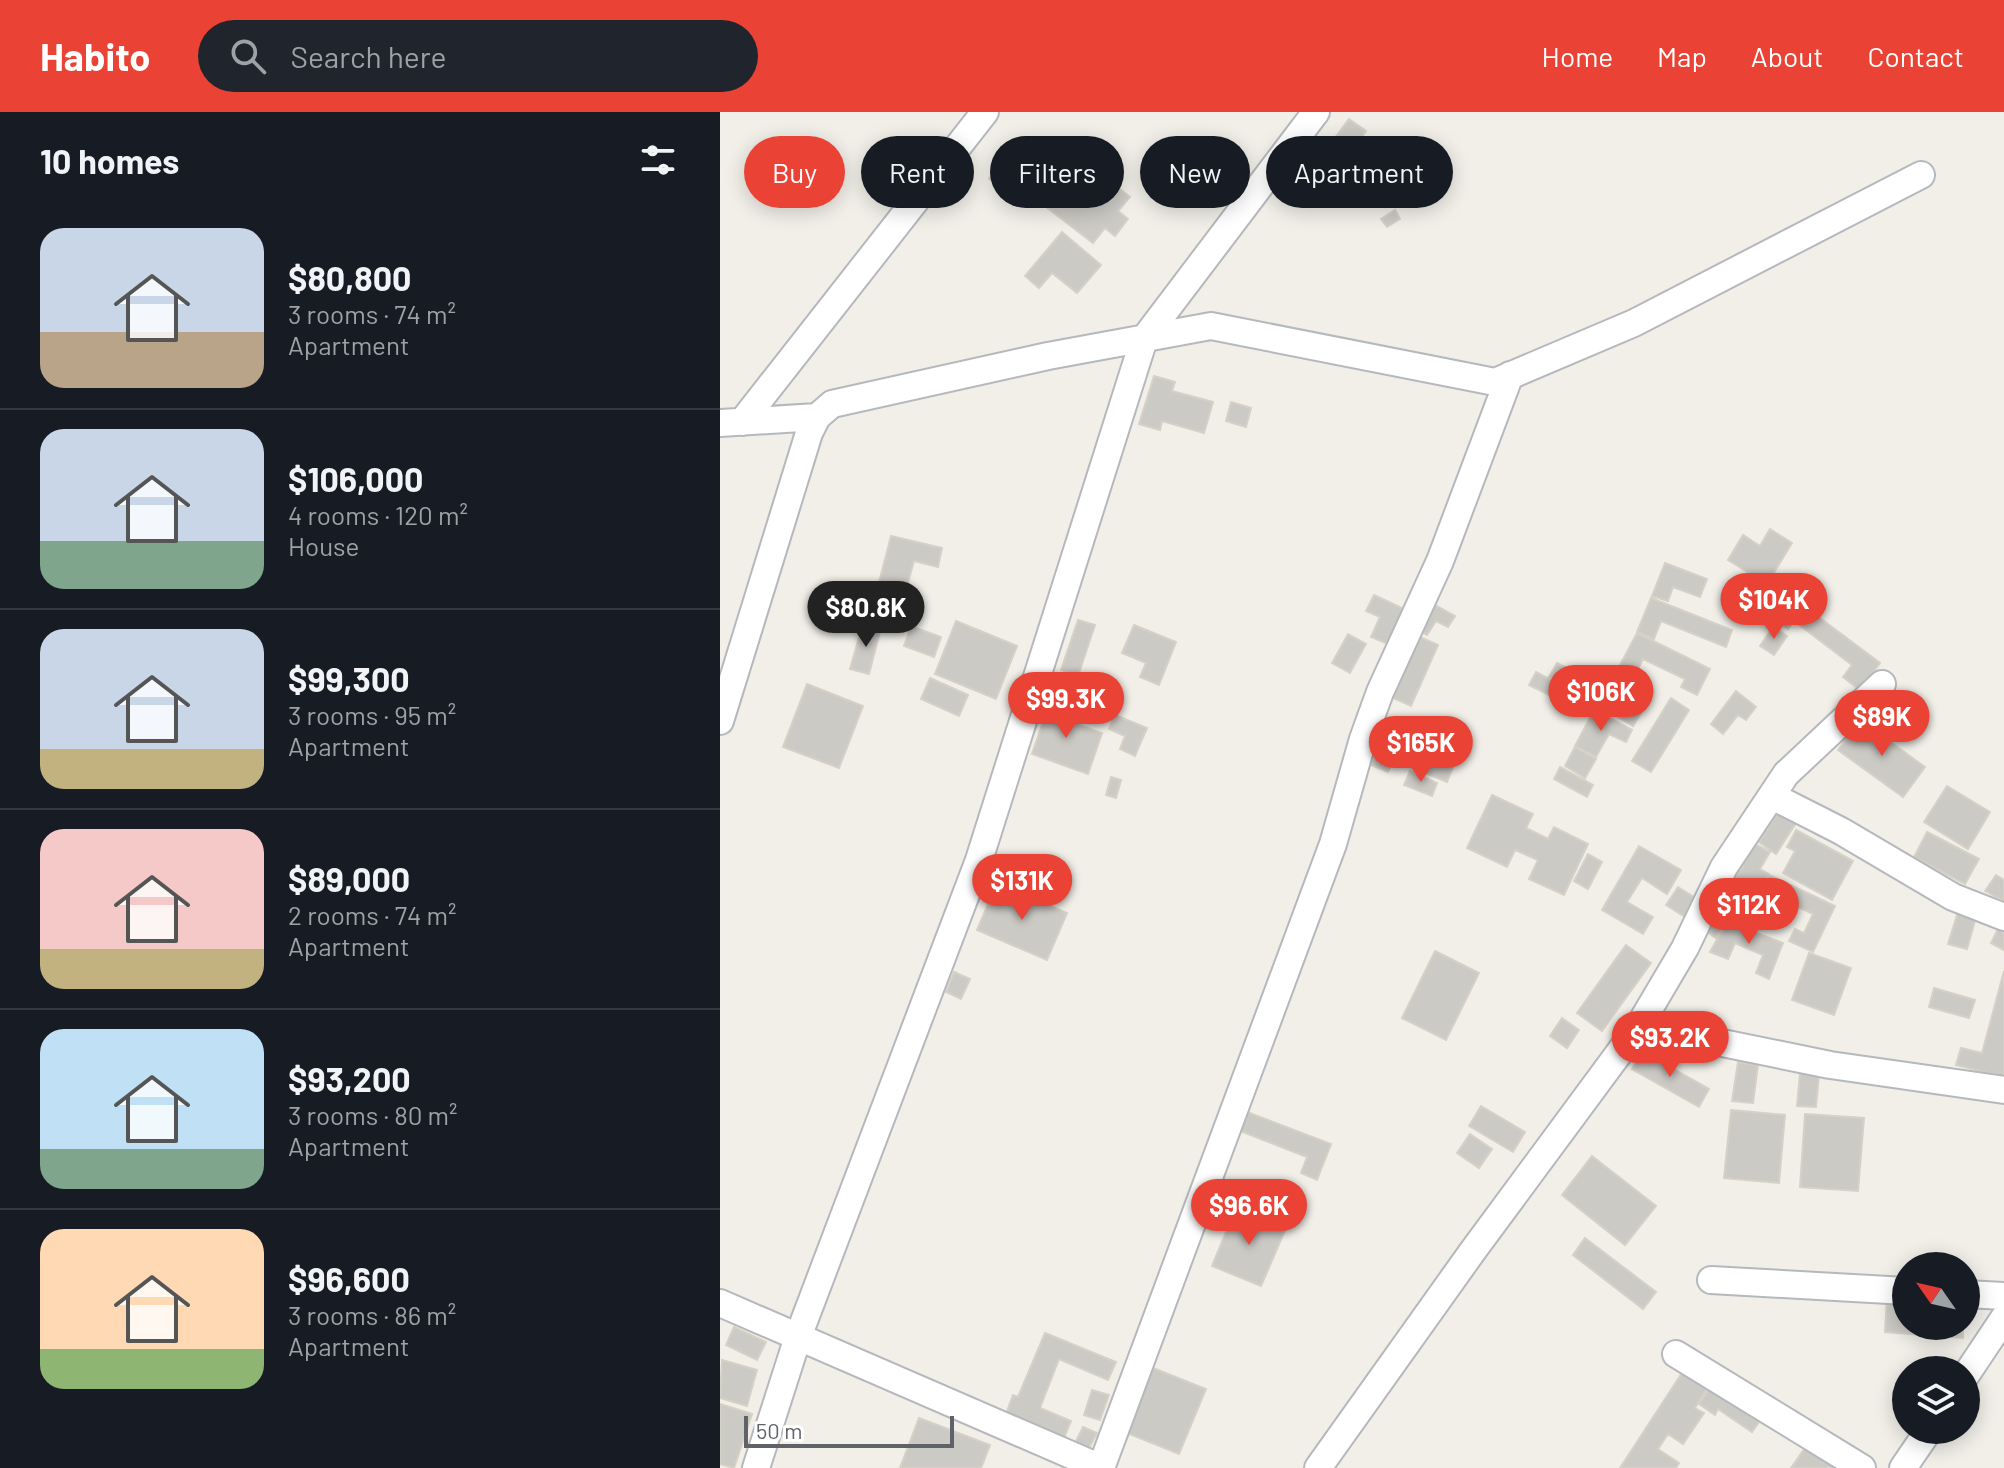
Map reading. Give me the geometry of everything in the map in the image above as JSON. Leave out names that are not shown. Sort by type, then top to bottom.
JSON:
[{"type":"street","points":[[731,422],[985,112]]},
{"type":"street","points":[[756,1468],[798,1337],[979,860],[1144,339],[1316,112]]},
{"type":"street","points":[[720,721],[809,433],[817,417],[832,404],[1048,356],[1211,326],[1495,382],[1634,323],[1921,175]]},
{"type":"street","points":[[720,1303],[1101,1468],[1333,844],[1380,692],[1440,561],[1510,375]]},
{"type":"street","points":[[731,422],[817,417]]},
{"type":"street","points":[[1318,1468],[1639,1026],[1685,948],[1724,867],[1786,774],[1882,684]]},
{"type":"street","points":[[1772,796],[1841,831],[1953,897],[2004,917]]},
{"type":"street","points":[[1639,1026],[1830,1065],[2004,1090]]},
{"type":"street","points":[[1711,1280],[1892,1290]]},
{"type":"street","points":[[1980,1295],[2004,1296]]},
{"type":"street","points":[[1979,1356],[2004,1318]]},
{"type":"street","points":[[1676,1354],[1862,1468]]},
{"type":"street","points":[[1903,1468],[1919,1444]]},
{"type":"building","points":[[1349,119],[1366,131],[1362,136],[1336,136]]},
{"type":"building","points":[[1048,208],[1121,208],[1118,211],[1128,219],[1115,236],[1105,228],[1093,243]]},
{"type":"building","points":[[1395,210],[1400,219],[1387,227],[1381,219]]},
{"type":"building","points":[[1062,232],[1101,265],[1077,293],[1052,273],[1039,288],[1025,276]]},
{"type":"building","points":[[1154,376],[1175,382],[1172,391],[1213,402],[1204,433],[1162,421],[1160,430],[1139,424]]},
{"type":"building","points":[[1231,402],[1251,408],[1246,427],[1226,421]]},
{"type":"building","points":[[1770,529],[1792,543],[1767,584],[1728,560],[1743,535],[1760,546]]},
{"type":"building","points":[[891,536],[942,548],[938,567],[914,561],[904,597],[877,590]]},
{"type":"building","points":[[1665,563],[1707,579],[1700,597],[1673,587],[1668,601],[1652,596]]},
{"type":"building","points":[[1374,595],[1404,609],[1388,644],[1371,637],[1380,617],[1366,611]]},
{"type":"building","points":[[1792,597],[1880,663],[1860,690],[1843,677],[1852,665],[1794,621],[1788,629],[1775,619]]},
{"type":"building","points":[[1651,598],[1732,630],[1726,647],[1661,621],[1654,639],[1637,632]]},
{"type":"building","points":[[1433,604],[1455,616],[1448,627],[1436,621],[1427,635],[1419,631]]},
{"type":"building","points":[[1078,620],[1095,625],[1078,676],[1061,670]]},
{"type":"building","points":[[956,621],[1017,646],[996,699],[935,674]]},
{"type":"building","points":[[863,623],[881,628],[869,674],[850,669]]},
{"type":"building","points":[[1134,625],[1176,642],[1159,685],[1140,677],[1146,663],[1122,653]]},
{"type":"building","points":[[911,626],[941,637],[934,657],[904,646]]},
{"type":"building","points":[[1773,627],[1787,636],[1774,655],[1760,646]]},
{"type":"building","points":[[1637,633],[1710,669],[1697,695],[1681,687],[1685,679],[1643,659],[1636,673],[1620,665]]},
{"type":"building","points":[[1348,634],[1366,644],[1350,673],[1332,663]]},
{"type":"building","points":[[1418,636],[1438,645],[1411,706],[1391,697]]},
{"type":"building","points":[[1557,663],[1593,682],[1586,696],[1549,677]]},
{"type":"building","points":[[1536,672],[1558,684],[1551,696],[1529,685]]},
{"type":"building","points":[[930,678],[968,695],[959,716],[921,699]]},
{"type":"building","points":[[807,684],[863,706],[839,768],[783,747]]},
{"type":"building","points":[[1608,690],[1642,711],[1633,726],[1599,705]]},
{"type":"building","points":[[1736,691],[1756,707],[1746,720],[1738,715],[1723,734],[1711,724]]},
{"type":"building","points":[[1053,693],[1064,696],[1057,717],[1102,733],[1088,774],[1032,754]]},
{"type":"building","points":[[1671,698],[1689,710],[1651,772],[1632,761]]},
{"type":"building","points":[[1068,700],[1089,709],[1084,722],[1062,714]]},
{"type":"building","points":[[1594,710],[1632,730],[1626,742],[1609,734],[1596,757],[1575,746]]},
{"type":"building","points":[[1115,715],[1147,728],[1135,756],[1120,749],[1125,736],[1109,729]]},
{"type":"building","points":[[1860,720],[1925,767],[1903,797],[1838,750]]},
{"type":"building","points":[[1384,736],[1454,765],[1447,782],[1394,760],[1388,772],[1371,765]]},
{"type":"building","points":[[1575,747],[1596,759],[1585,778],[1565,766]]},
{"type":"building","points":[[1560,767],[1593,785],[1587,797],[1554,779]]},
{"type":"building","points":[[1410,771],[1437,783],[1432,796],[1404,785]]},
{"type":"building","points":[[1111,777],[1121,780],[1116,798],[1106,795]]},
{"type":"building","points":[[1947,786],[1990,812],[1968,849],[1924,822]]},
{"type":"building","points":[[1492,795],[1533,814],[1526,828],[1548,839],[1554,827],[1588,844],[1564,895],[1529,879],[1538,860],[1515,850],[1507,867],[1467,848]]},
{"type":"building","points":[[1779,811],[1796,823],[1776,854],[1759,842]]},
{"type":"building","points":[[1796,830],[1853,861],[1832,900],[1783,873],[1795,851],[1787,847]]},
{"type":"building","points":[[1927,832],[1979,859],[1965,884],[1914,857]]},
{"type":"building","points":[[1755,844],[1770,852],[1760,869],[1769,874],[1754,899],[1731,886]]},
{"type":"building","points":[[1639,846],[1681,870],[1667,894],[1642,878],[1627,902],[1653,917],[1643,934],[1602,910]]},
{"type":"building","points":[[1588,854],[1602,862],[1588,889],[1574,881]]},
{"type":"building","points":[[1769,875],[1835,906],[1813,952],[1789,941],[1795,929],[1804,933],[1813,914],[1762,890]]},
{"type":"building","points":[[1996,875],[2004,880],[2004,901],[1985,891]]},
{"type":"building","points":[[997,883],[1067,913],[1047,960],[977,930]]},
{"type":"building","points":[[1678,887],[1697,899],[1685,917],[1666,905]]},
{"type":"building","points":[[1719,907],[1730,915],[1716,938],[1704,930]]},
{"type":"building","points":[[1958,912],[1976,917],[1967,949],[1948,944]]},
{"type":"building","points":[[1727,922],[1783,943],[1769,979],[1756,973],[1763,955],[1735,943],[1728,959],[1710,952]]},
{"type":"building","points":[[1999,927],[2004,929],[2004,950],[1991,943]]},
{"type":"building","points":[[1626,945],[1651,963],[1602,1031],[1577,1013]]},
{"type":"building","points":[[1435,951],[1479,973],[1446,1040],[1402,1018]]},
{"type":"building","points":[[1809,953],[1851,968],[1834,1015],[1792,1000]]},
{"type":"building","points":[[2004,971],[2004,1077],[1956,1065],[1961,1048],[1982,1053]]},
{"type":"building","points":[[954,972],[970,979],[961,999],[946,992]]},
{"type":"building","points":[[1934,988],[1975,1000],[1969,1018],[1929,1007]]},
{"type":"building","points":[[1562,1018],[1579,1030],[1567,1048],[1550,1036]]},
{"type":"building","points":[[1642,1051],[1709,1089],[1699,1107],[1632,1069]]},
{"type":"building","points":[[1738,1062],[1758,1065],[1753,1103],[1732,1101]]},
{"type":"building","points":[[1800,1073],[1819,1075],[1816,1107],[1797,1106]]},
{"type":"building","points":[[1481,1106],[1525,1132],[1513,1152],[1469,1126]]},
{"type":"building","points":[[1731,1110],[1785,1115],[1779,1183],[1724,1178]]},
{"type":"building","points":[[1247,1112],[1331,1144],[1317,1180],[1301,1173],[1307,1157],[1240,1131]]},
{"type":"building","points":[[1805,1114],[1864,1118],[1858,1191],[1800,1187]]},
{"type":"building","points":[[1470,1134],[1492,1149],[1479,1168],[1457,1153]]},
{"type":"building","points":[[1592,1156],[1656,1206],[1625,1245],[1562,1195]]},
{"type":"building","points":[[1274,1199],[1300,1212],[1294,1225],[1268,1212]]},
{"type":"building","points":[[1236,1208],[1286,1228],[1261,1286],[1212,1266]]},
{"type":"building","points":[[1585,1238],[1656,1292],[1643,1309],[1573,1255]]},
{"type":"building","points":[[1887,1296],[1892,1296],[1892,1333],[1885,1332]]},
{"type":"building","points":[[734,1327],[766,1342],[757,1360],[726,1345]]},
{"type":"building","points":[[1045,1333],[1116,1362],[1108,1380],[1059,1359],[1040,1408],[1071,1421],[1064,1438],[1006,1414],[1013,1395],[1018,1397]]},
{"type":"building","points":[[722,1360],[757,1370],[747,1406],[720,1398]]},
{"type":"building","points":[[1148,1366],[1206,1389],[1179,1454],[1122,1431]]},
{"type":"building","points":[[1682,1373],[1707,1389],[1695,1408],[1704,1413],[1683,1444],[1668,1434],[1658,1449],[1679,1463],[1676,1468],[1620,1468]]},
{"type":"building","points":[[1709,1389],[1759,1422],[1752,1432],[1718,1409],[1715,1415],[1699,1404]]},
{"type":"building","points":[[1092,1390],[1109,1395],[1100,1420],[1084,1415]]},
{"type":"building","points":[[720,1404],[752,1414],[734,1468],[720,1464]]},
{"type":"building","points":[[919,1418],[990,1445],[981,1468],[900,1468]]},
{"type":"building","points":[[1083,1427],[1097,1433],[1087,1452],[1074,1445]]},
{"type":"building","points":[[1807,1445],[1840,1468],[1791,1468]]}]
